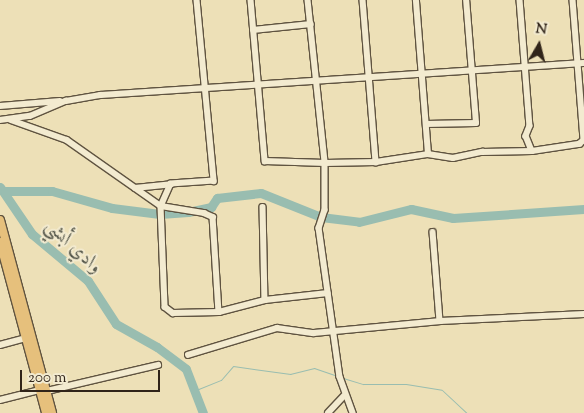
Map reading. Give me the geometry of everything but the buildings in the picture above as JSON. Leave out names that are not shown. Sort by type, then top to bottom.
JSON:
[{"type":"main road","points":[[0,220],[26,338],[52,413]]},
{"type":"main road","points":[[0,242],[10,264],[44,390],[46,413]]},
{"type":"street","points":[[135,188],[214,181],[207,90],[197,0]]},
{"type":"street","points":[[251,0],[265,160],[325,163],[376,162],[428,154],[453,158],[499,150],[532,151],[579,144],[584,140],[581,63],[573,0]]},
{"type":"street","points":[[308,0],[325,163],[325,210],[320,228],[344,396],[354,413]]},
{"type":"street","points":[[363,0],[376,162]]},
{"type":"street","points":[[416,0],[428,154]]},
{"type":"street","points":[[426,124],[476,123],[466,0]]},
{"type":"street","points":[[520,0],[530,126],[526,136],[532,151]]},
{"type":"street","points":[[253,30],[311,24]]},
{"type":"street","points":[[0,106],[66,101],[134,92],[207,90],[369,76],[581,63]]},
{"type":"street","points":[[0,120],[30,116],[66,101]]},
{"type":"street","points":[[9,120],[67,140],[161,206],[204,213],[213,217],[219,312]]},
{"type":"street","points":[[171,184],[161,206],[166,310],[172,313],[219,312],[265,300],[328,293]]},
{"type":"street","points":[[263,208],[265,300]]},
{"type":"street","points":[[432,232],[440,321]]},
{"type":"street","points":[[188,355],[262,330],[289,328],[304,333],[440,321],[584,314]]},
{"type":"street","points":[[0,345],[26,338]]},
{"type":"street","points":[[0,400],[158,365]]},
{"type":"street","points":[[328,413],[334,411],[344,396]]},
{"type":"waterway","name":"وادي أبشي","points":[[0,187],[32,234],[88,281],[116,324],[157,347],[186,369],[203,413]]},
{"type":"waterway","points":[[5,191],[52,191],[112,208],[160,214],[188,212],[211,207],[217,198],[261,193],[321,217],[359,222],[411,209],[453,218],[584,209]]},
{"type":"waterway","points":[[196,390],[221,380],[233,366],[290,374],[314,368],[337,376]]},
{"type":"waterway","points":[[343,378],[363,384],[406,384],[442,390],[467,413]]}]
